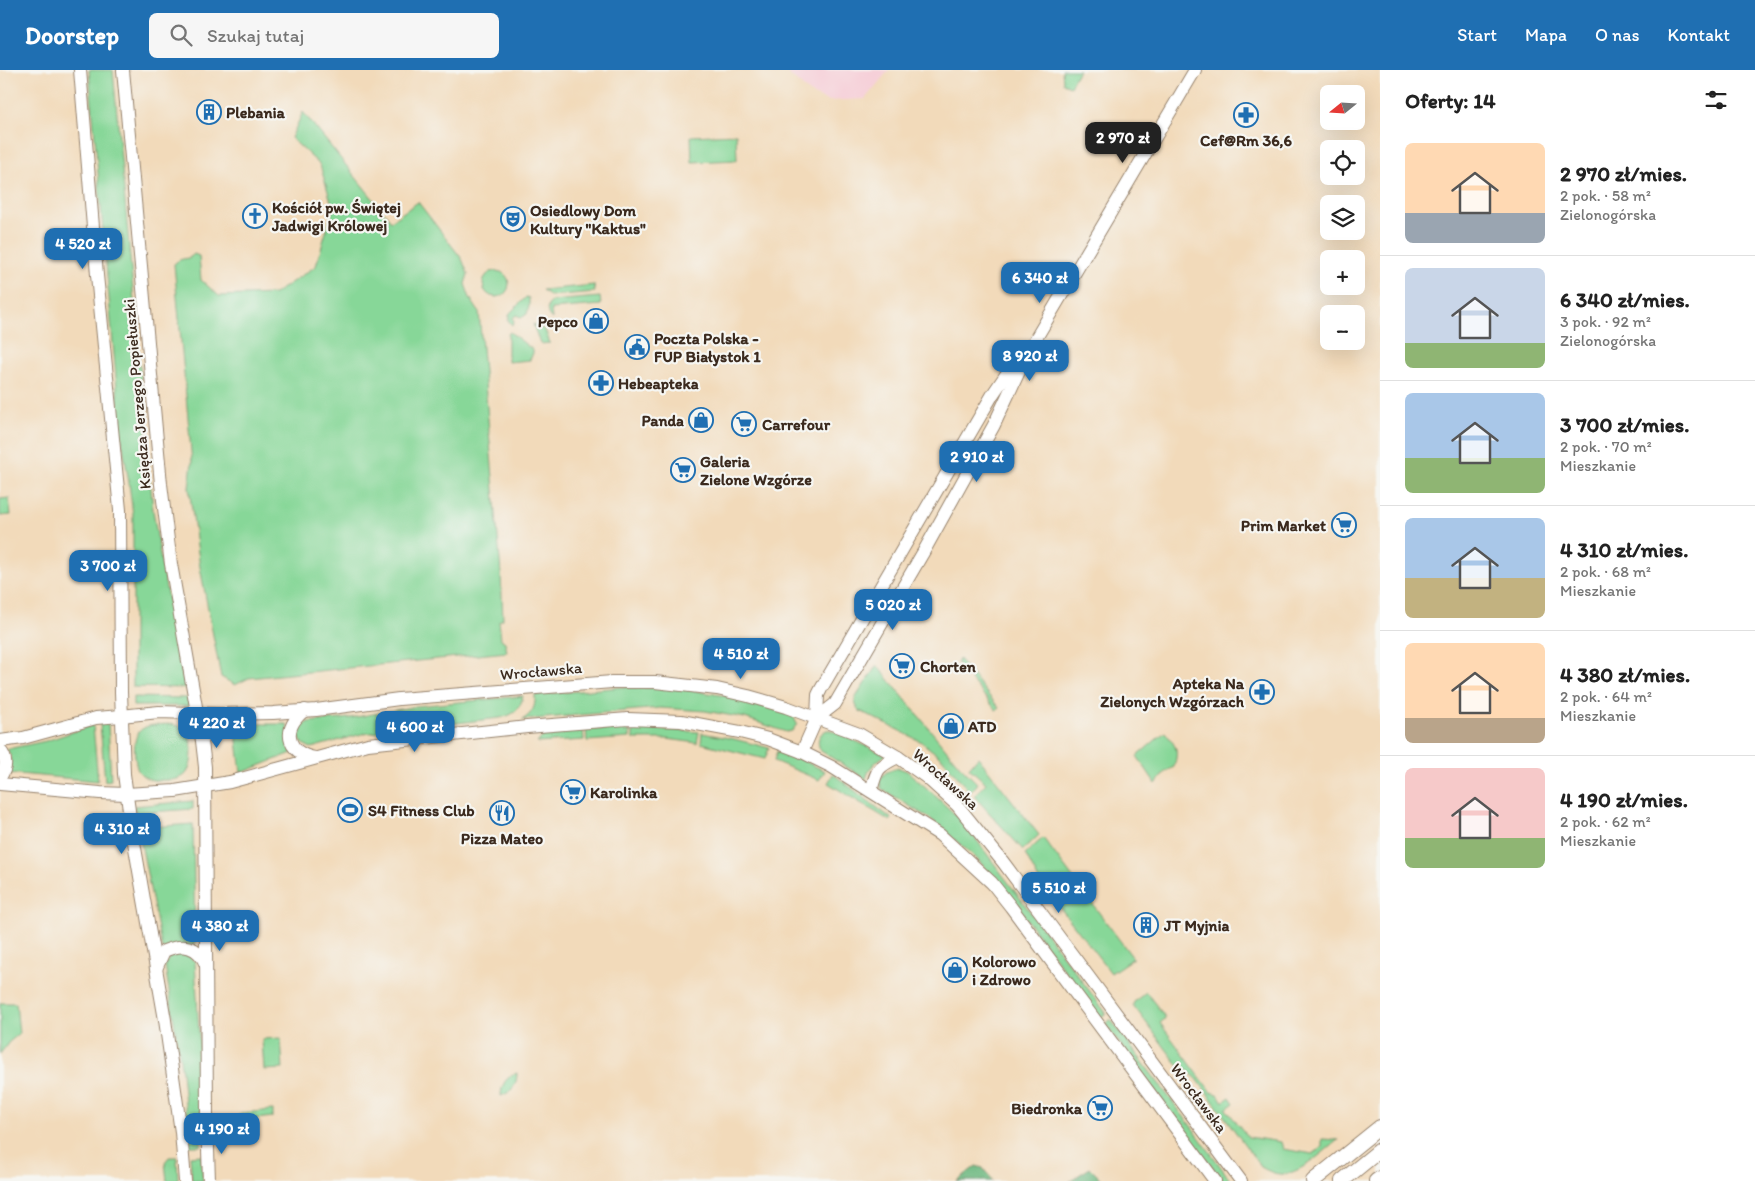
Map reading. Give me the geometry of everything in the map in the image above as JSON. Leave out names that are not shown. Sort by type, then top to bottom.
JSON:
[{"type":"main road","name":"Księdza Jerzego Popiełuszki","points":[[80,70],[98,285],[120,510],[121,716],[126,794]]},
{"type":"main road","name":"Księdza Jerzego Popiełuszki","points":[[123,70],[161,484],[171,564],[203,750],[205,787]]},
{"type":"main road","points":[[817,718],[835,704],[998,417],[1029,350],[1195,70]]},
{"type":"main road","points":[[802,752],[817,718],[818,695],[821,689],[993,394],[1008,372],[1029,350]]},
{"type":"main road","name":"Wrocławska","points":[[0,742],[23,738],[96,718],[159,712],[232,714],[305,710],[399,699],[632,681],[717,690],[786,706],[859,734],[898,756],[926,777],[956,805],[1003,862],[1241,1181]]},
{"type":"main road","points":[[305,710],[293,722],[290,728],[290,739],[292,746],[297,752],[304,756],[315,758]]},
{"type":"main road","points":[[0,784],[126,794],[176,792],[238,780],[368,744],[527,727],[628,719],[681,721],[768,739],[832,766],[871,790],[940,835],[992,883],[1215,1181]]},
{"type":"main road","points":[[0,750],[5,757],[6,765],[0,777]]},
{"type":"main road","points":[[871,790],[876,772],[882,764],[898,756]]},
{"type":"main road","points":[[205,787],[209,1181]]},
{"type":"main road","points":[[126,794],[180,1123],[185,1181]]},
{"type":"main road","points":[[156,968],[164,951],[184,946],[194,949],[202,955],[206,965]]},
{"type":"main road","points":[[1313,1181],[1380,1127]]},
{"type":"main road","points":[[1342,1181],[1380,1150]]},
{"type":"main road","points":[[1376,1181],[1380,1178]]},
{"type":"shaded area","points":[[784,70],[889,70],[865,99],[828,101],[811,94]]},
{"type":"green space","points":[[89,70],[113,70],[153,510],[185,688],[133,687],[133,515],[121,435]]},
{"type":"green space","points":[[1062,70],[1079,70],[1070,86],[1063,83]]},
{"type":"green space","points":[[303,112],[391,221],[418,202],[462,259],[468,274],[465,284],[470,298],[479,312],[501,573],[503,619],[499,621],[501,639],[505,642],[507,652],[249,678],[235,685],[221,677],[200,567],[189,488],[192,462],[174,264],[194,254],[199,256],[201,280],[219,296],[274,294],[316,266],[333,208],[320,165],[291,138]]},
{"type":"green space","points":[[736,134],[737,160],[692,162],[691,136]]},
{"type":"green space","points":[[496,271],[505,275],[509,284],[505,293],[496,297],[487,293],[483,284],[487,275]]},
{"type":"green space","points":[[594,285],[595,292],[550,296],[542,290]]},
{"type":"green space","points":[[526,297],[529,298],[527,314],[521,318],[517,315],[515,316],[512,325],[508,320],[510,313]]},
{"type":"green space","points":[[600,297],[601,305],[551,309],[552,319],[548,313],[551,301]]},
{"type":"green space","points":[[533,324],[545,330],[550,343],[540,344]]},
{"type":"green space","points":[[510,332],[533,350],[530,360],[508,362],[508,334]]},
{"type":"green space","points":[[9,498],[11,515],[0,516],[0,499]]},
{"type":"green space","points":[[959,659],[999,708],[996,710],[957,663]]},
{"type":"green space","points":[[877,665],[959,765],[976,782],[977,785],[970,792],[942,758],[920,741],[858,710],[855,702],[856,697]]},
{"type":"green space","points":[[622,687],[683,689],[739,698],[793,716],[797,724],[792,731],[786,732],[745,718],[705,711],[660,708],[522,720],[533,710],[535,695]]},
{"type":"green space","points":[[523,696],[516,711],[500,718],[362,734],[311,748],[303,744],[298,736],[301,727],[308,722],[351,718],[417,706]]},
{"type":"green space","points":[[133,697],[187,698],[189,706],[133,706]]},
{"type":"green space","points":[[108,723],[111,780],[105,781],[100,724]]},
{"type":"green space","points":[[172,724],[185,730],[189,735],[192,753],[188,771],[183,777],[174,779],[151,780],[146,778],[139,772],[136,764],[135,746],[138,733],[148,726]]},
{"type":"green space","points":[[235,724],[287,724],[292,753],[241,773]]},
{"type":"green space","points":[[93,725],[98,781],[7,773],[11,761],[7,749],[46,741]]},
{"type":"green space","points":[[630,728],[630,738],[587,741],[586,730]]},
{"type":"green space","points":[[633,728],[699,732],[697,743],[667,739],[633,739]]},
{"type":"green space","points":[[583,729],[584,740],[537,743],[546,733]]},
{"type":"green space","points":[[827,730],[831,730],[886,755],[873,765],[866,779],[821,751],[819,739]]},
{"type":"green space","points":[[1165,732],[1176,748],[1176,761],[1174,767],[1165,772],[1156,784],[1137,756]]},
{"type":"green space","points":[[702,733],[769,748],[765,759],[701,743]]},
{"type":"green space","points":[[777,751],[825,771],[819,780],[774,761]]},
{"type":"green space","points":[[978,757],[1039,835],[1023,850],[974,796],[986,783],[969,768]]},
{"type":"green space","points":[[899,768],[907,771],[963,822],[1106,1013],[1100,1018],[1001,885],[975,857],[932,820],[882,789],[879,781],[883,775]]},
{"type":"green space","points":[[833,774],[892,819],[890,821],[828,783]]},
{"type":"green space","points":[[193,801],[193,809],[136,813],[134,806]]},
{"type":"green space","points":[[193,824],[195,945],[162,949],[138,828]]},
{"type":"green space","points":[[1043,838],[1133,958],[1111,973],[1040,882],[1025,854]]},
{"type":"green space","points":[[178,954],[189,956],[195,962],[201,1070],[201,1146],[189,1146],[182,1072],[165,965],[169,958]]},
{"type":"green space","points":[[1146,992],[1166,1018],[1160,1023],[1211,1092],[1218,1094],[1223,1102],[1230,1097],[1234,1103],[1226,1109],[1248,1137],[1281,1142],[1283,1149],[1313,1154],[1322,1147],[1322,1139],[1338,1140],[1313,1160],[1291,1172],[1278,1174],[1261,1167],[1197,1079],[1185,1068],[1182,1070],[1133,1005]]},
{"type":"green space","points":[[0,1003],[16,1003],[19,1034],[9,1042],[0,1054]]},
{"type":"green space","points":[[1110,1019],[1231,1181],[1223,1181],[1105,1024]]},
{"type":"green space","points":[[281,1038],[283,1069],[264,1070],[262,1039]]},
{"type":"green space","points":[[517,1073],[513,1088],[501,1096],[505,1082]]},
{"type":"green space","points":[[273,1110],[273,1117],[238,1121],[237,1116],[241,1113]]},
{"type":"green space","points":[[201,1155],[203,1181],[192,1181],[190,1156]]},
{"type":"green space","points":[[169,1157],[177,1157],[178,1181],[167,1181],[165,1162]]},
{"type":"green space","points":[[976,1166],[983,1168],[993,1181],[957,1181]]},
{"type":"green space","points":[[1090,1168],[1103,1181],[1070,1181],[1071,1180]]},
{"type":"place","name":"Plebania","points":[[209,112]]},
{"type":"place","name":"Cef@Rm 36,6","points":[[1246,115]]},
{"type":"place","name":"Kościół pw. Świętej Jadwigi Królowej","points":[[255,216]]},
{"type":"place","name":"Osiedlowy Dom Kultury \"Kaktus\"","points":[[513,219]]},
{"type":"place","name":"Pepco","points":[[596,321]]},
{"type":"place","name":"Poczta Polska - FUP Białystok 1","points":[[637,347]]},
{"type":"place","name":"Hebeapteka","points":[[601,383]]},
{"type":"place","name":"Panda","points":[[701,420]]},
{"type":"place","name":"Carrefour","points":[[744,424]]},
{"type":"place","name":"Galeria Zielone Wzgórze","points":[[683,470]]},
{"type":"place","name":"Prim Market","points":[[1344,525]]},
{"type":"place","name":"Chorten","points":[[902,666]]},
{"type":"place","name":"Apteka Na Zielonych Wzgórzach","points":[[1262,692]]},
{"type":"place","name":"ATD","points":[[951,726]]},
{"type":"place","name":"Karolinka","points":[[573,792]]},
{"type":"place","name":"S4 Fitness Club","points":[[350,810]]},
{"type":"place","name":"Pizza Mateo","points":[[502,813]]},
{"type":"place","name":"JT Myjnia","points":[[1146,925]]},
{"type":"place","name":"Kolorowo i Zdrowo","points":[[955,970]]},
{"type":"place","name":"Biedronka","points":[[1100,1108]]}]
